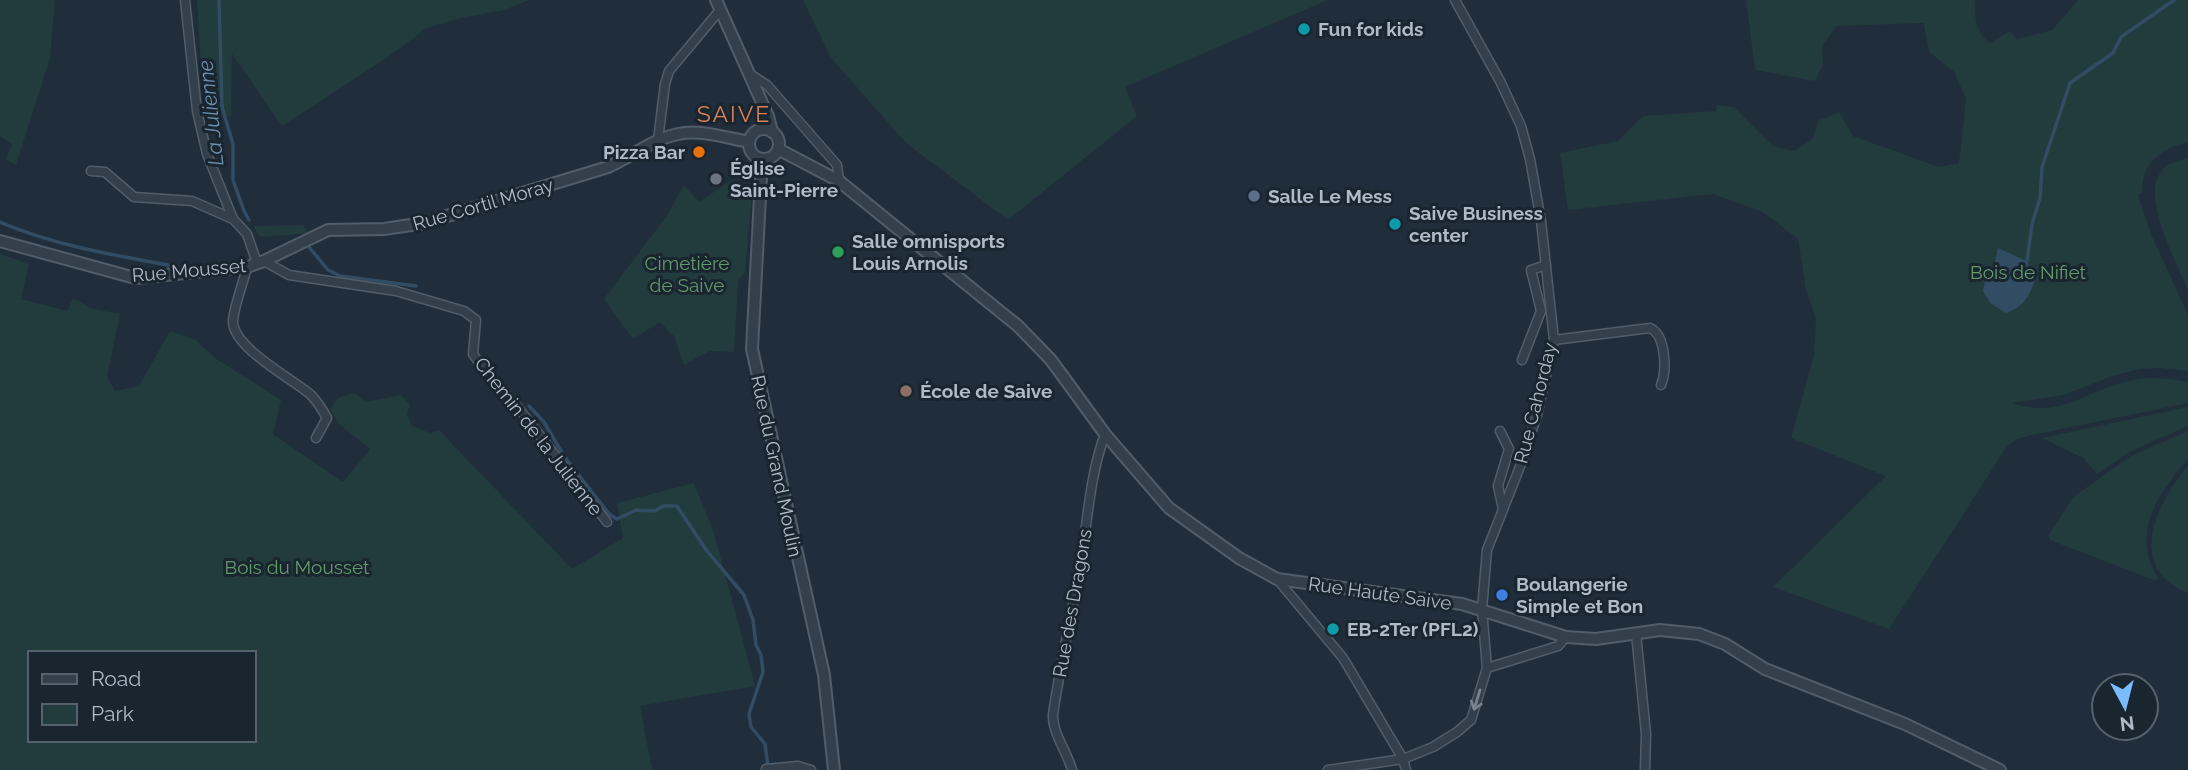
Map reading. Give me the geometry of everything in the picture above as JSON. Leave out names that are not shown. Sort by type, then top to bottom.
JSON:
[{"type":"street","name":"Rue Mousset","points":[[184,0],[197,111],[207,154],[233,219],[247,234],[256,264]]},
{"type":"street","name":"Rue Cahorday","points":[[1455,0],[1500,81],[1521,126],[1535,184],[1554,340],[1536,415],[1487,550],[1482,609]]},
{"type":"street","points":[[658,141],[669,71],[718,5],[768,116],[772,132],[778,139],[778,149],[772,157],[762,159],[754,155],[749,142],[759,130],[761,104]]},
{"type":"street","points":[[750,74],[767,85],[838,166],[839,181]]},
{"type":"street","points":[[759,130],[772,132]]},
{"type":"street","name":"Rue Cortil Moray","points":[[328,230],[384,229],[424,223],[608,167],[634,156],[658,141],[680,133],[698,133],[749,142]]},
{"type":"street","name":"Rue Haute Saive","points":[[778,149],[839,181],[1028,335],[1051,360],[1105,434],[1169,508],[1239,558],[1277,579],[1343,658],[1403,759],[1406,770]]},
{"type":"street","name":"Rue du Grand Moulin","points":[[762,159],[752,349],[821,657],[831,720],[834,770]]},
{"type":"street","points":[[90,171],[106,172],[134,197],[192,201],[233,219]]},
{"type":"street","name":"Rue Mousset","points":[[0,242],[135,278],[256,264],[328,230]]},
{"type":"street","points":[[256,264],[233,320],[236,333],[243,342],[321,406],[327,418],[316,439]]},
{"type":"street","name":"Chemin de la Julienne","points":[[256,264],[289,275],[396,291],[464,312],[476,320],[473,354],[478,362],[517,406],[607,522]]},
{"type":"street","points":[[1522,360],[1541,311],[1531,270],[1546,265]]},
{"type":"street","points":[[1554,340],[1650,328],[1656,330],[1660,336],[1665,375],[1661,385]]},
{"type":"street","points":[[1500,431],[1509,449],[1498,486],[1503,509]]},
{"type":"street","name":"Rue des Dragons","points":[[1072,770],[1069,756],[1052,724],[1096,459],[1105,434]]},
{"type":"street","name":"Rue Haute Saive","points":[[1277,579],[1377,591],[1482,609],[1566,638],[1596,639],[1660,630],[1699,634],[1725,644],[1765,669],[1905,724],[2000,770]]},
{"type":"street","points":[[1328,770],[1403,759],[1441,742],[1471,720],[1487,668],[1482,609]]},
{"type":"street","points":[[1636,633],[1646,734],[1645,770]]},
{"type":"street","name":"Rue Haute Saive","points":[[1487,668],[1558,646],[1566,638]]},
{"type":"street","points":[[769,769],[798,766],[811,770]]},
{"type":"green space","points":[[0,0],[55,0],[50,58],[16,165],[6,159],[12,144],[0,136]]},
{"type":"green space","points":[[197,0],[529,0],[504,10],[460,18],[427,28],[385,59],[282,126],[232,54],[231,117],[218,116],[202,84]]},
{"type":"green space","points":[[803,0],[1328,0],[1125,87],[1137,116],[1008,220],[907,144],[831,58]]},
{"type":"green space","name":"Bois de Nifiet","points":[[1746,0],[1975,0],[1977,24],[1990,43],[2010,31],[2017,39],[2052,30],[2078,0],[2188,0],[2188,143],[2168,149],[2150,164],[2143,178],[2142,193],[2138,195],[2151,234],[2188,315],[2188,371],[2139,369],[2112,376],[2064,395],[2012,403],[2046,408],[2060,406],[2116,384],[2154,378],[2188,382],[2188,403],[2032,435],[2008,445],[1889,629],[1773,587],[1886,476],[1791,438],[1814,355],[1816,319],[1806,290],[1798,239],[1763,212],[1713,194],[1568,210],[1560,153],[1618,141],[1643,116],[1716,111],[1717,105],[1734,107],[1774,147],[1795,151],[1813,138],[1818,121],[1839,112],[1853,136],[1939,167],[1959,163],[1966,99],[1954,72],[1929,52],[1924,23],[1837,26],[1822,46],[1823,65],[1815,81],[1755,70]]},
{"type":"green space","points":[[2188,158],[2188,291],[2160,220],[2155,192],[2157,179],[2166,165]]},
{"type":"green space","name":"Cimetière de Saive","points":[[732,180],[752,194],[745,273],[738,280],[734,352],[710,351],[684,365],[674,336],[660,322],[633,339],[604,299],[668,214],[684,185],[699,202]]},
{"type":"green space","points":[[303,225],[309,233],[260,237],[253,226]]},
{"type":"green space","name":"Bois du Mousset","points":[[0,254],[29,264],[21,299],[67,311],[73,298],[93,309],[120,314],[107,377],[115,391],[139,386],[170,331],[196,340],[215,358],[281,400],[273,434],[343,482],[370,449],[339,424],[330,410],[338,398],[354,393],[366,402],[401,395],[410,405],[407,414],[412,426],[430,433],[439,430],[572,569],[623,538],[617,503],[694,483],[714,533],[755,686],[640,706],[652,770],[0,770]]},
{"type":"green space","points":[[2188,407],[2188,426],[2129,452],[2097,474],[2083,458],[2042,438]]},
{"type":"green space","points":[[2188,431],[2188,459],[2158,500],[2147,530],[2147,545],[2150,561],[2158,578],[2156,581],[2050,540],[2048,536],[2073,497],[2131,456]]},
{"type":"green space","points":[[2188,466],[2188,593],[2169,582],[2157,568],[2152,552],[2152,534],[2166,498]]},
{"type":"water","points":[[1998,248],[2027,261],[2035,280],[2025,301],[2006,313],[1990,303],[1983,291],[1987,271],[1995,263]]},
{"type":"waterway","name":"La Julienne","points":[[219,0],[222,107],[233,144],[233,180],[249,220]]},
{"type":"waterway","points":[[2027,261],[2032,224],[2040,198],[2042,167],[2070,83],[2113,53],[2121,37],[2174,0]]},
{"type":"waterway","points":[[0,222],[64,244],[173,266]]},
{"type":"waterway","name":"La Julienne","points":[[309,247],[328,270],[340,276],[416,286]]},
{"type":"waterway","name":"La Julienne","points":[[529,406],[544,422],[564,456],[609,514],[617,519],[636,510],[655,511],[663,506],[677,506],[707,551],[744,595],[753,620],[763,672],[749,714],[751,727],[765,744],[768,767]]},
{"type":"place","name":"Fun for kids","points":[[1304,29]]},
{"type":"place","name":"Pizza Bar","points":[[699,152]]},
{"type":"place","name":"Église Saint-Pierre","points":[[716,179]]},
{"type":"place","name":"Salle Le Mess","points":[[1254,196]]},
{"type":"place","name":"Saive Business center","points":[[1395,224]]},
{"type":"place","name":"Salle omnisports Louis Arnolis","points":[[838,252]]},
{"type":"place","name":"École de Saive","points":[[906,391]]},
{"type":"place","name":"Boulangerie Simple et Bon","points":[[1502,595]]},
{"type":"place","name":"EB-2Ter (PFL2)","points":[[1333,629]]},
{"type":"district","name":"SAIVE","points":[[734,114]]}]
